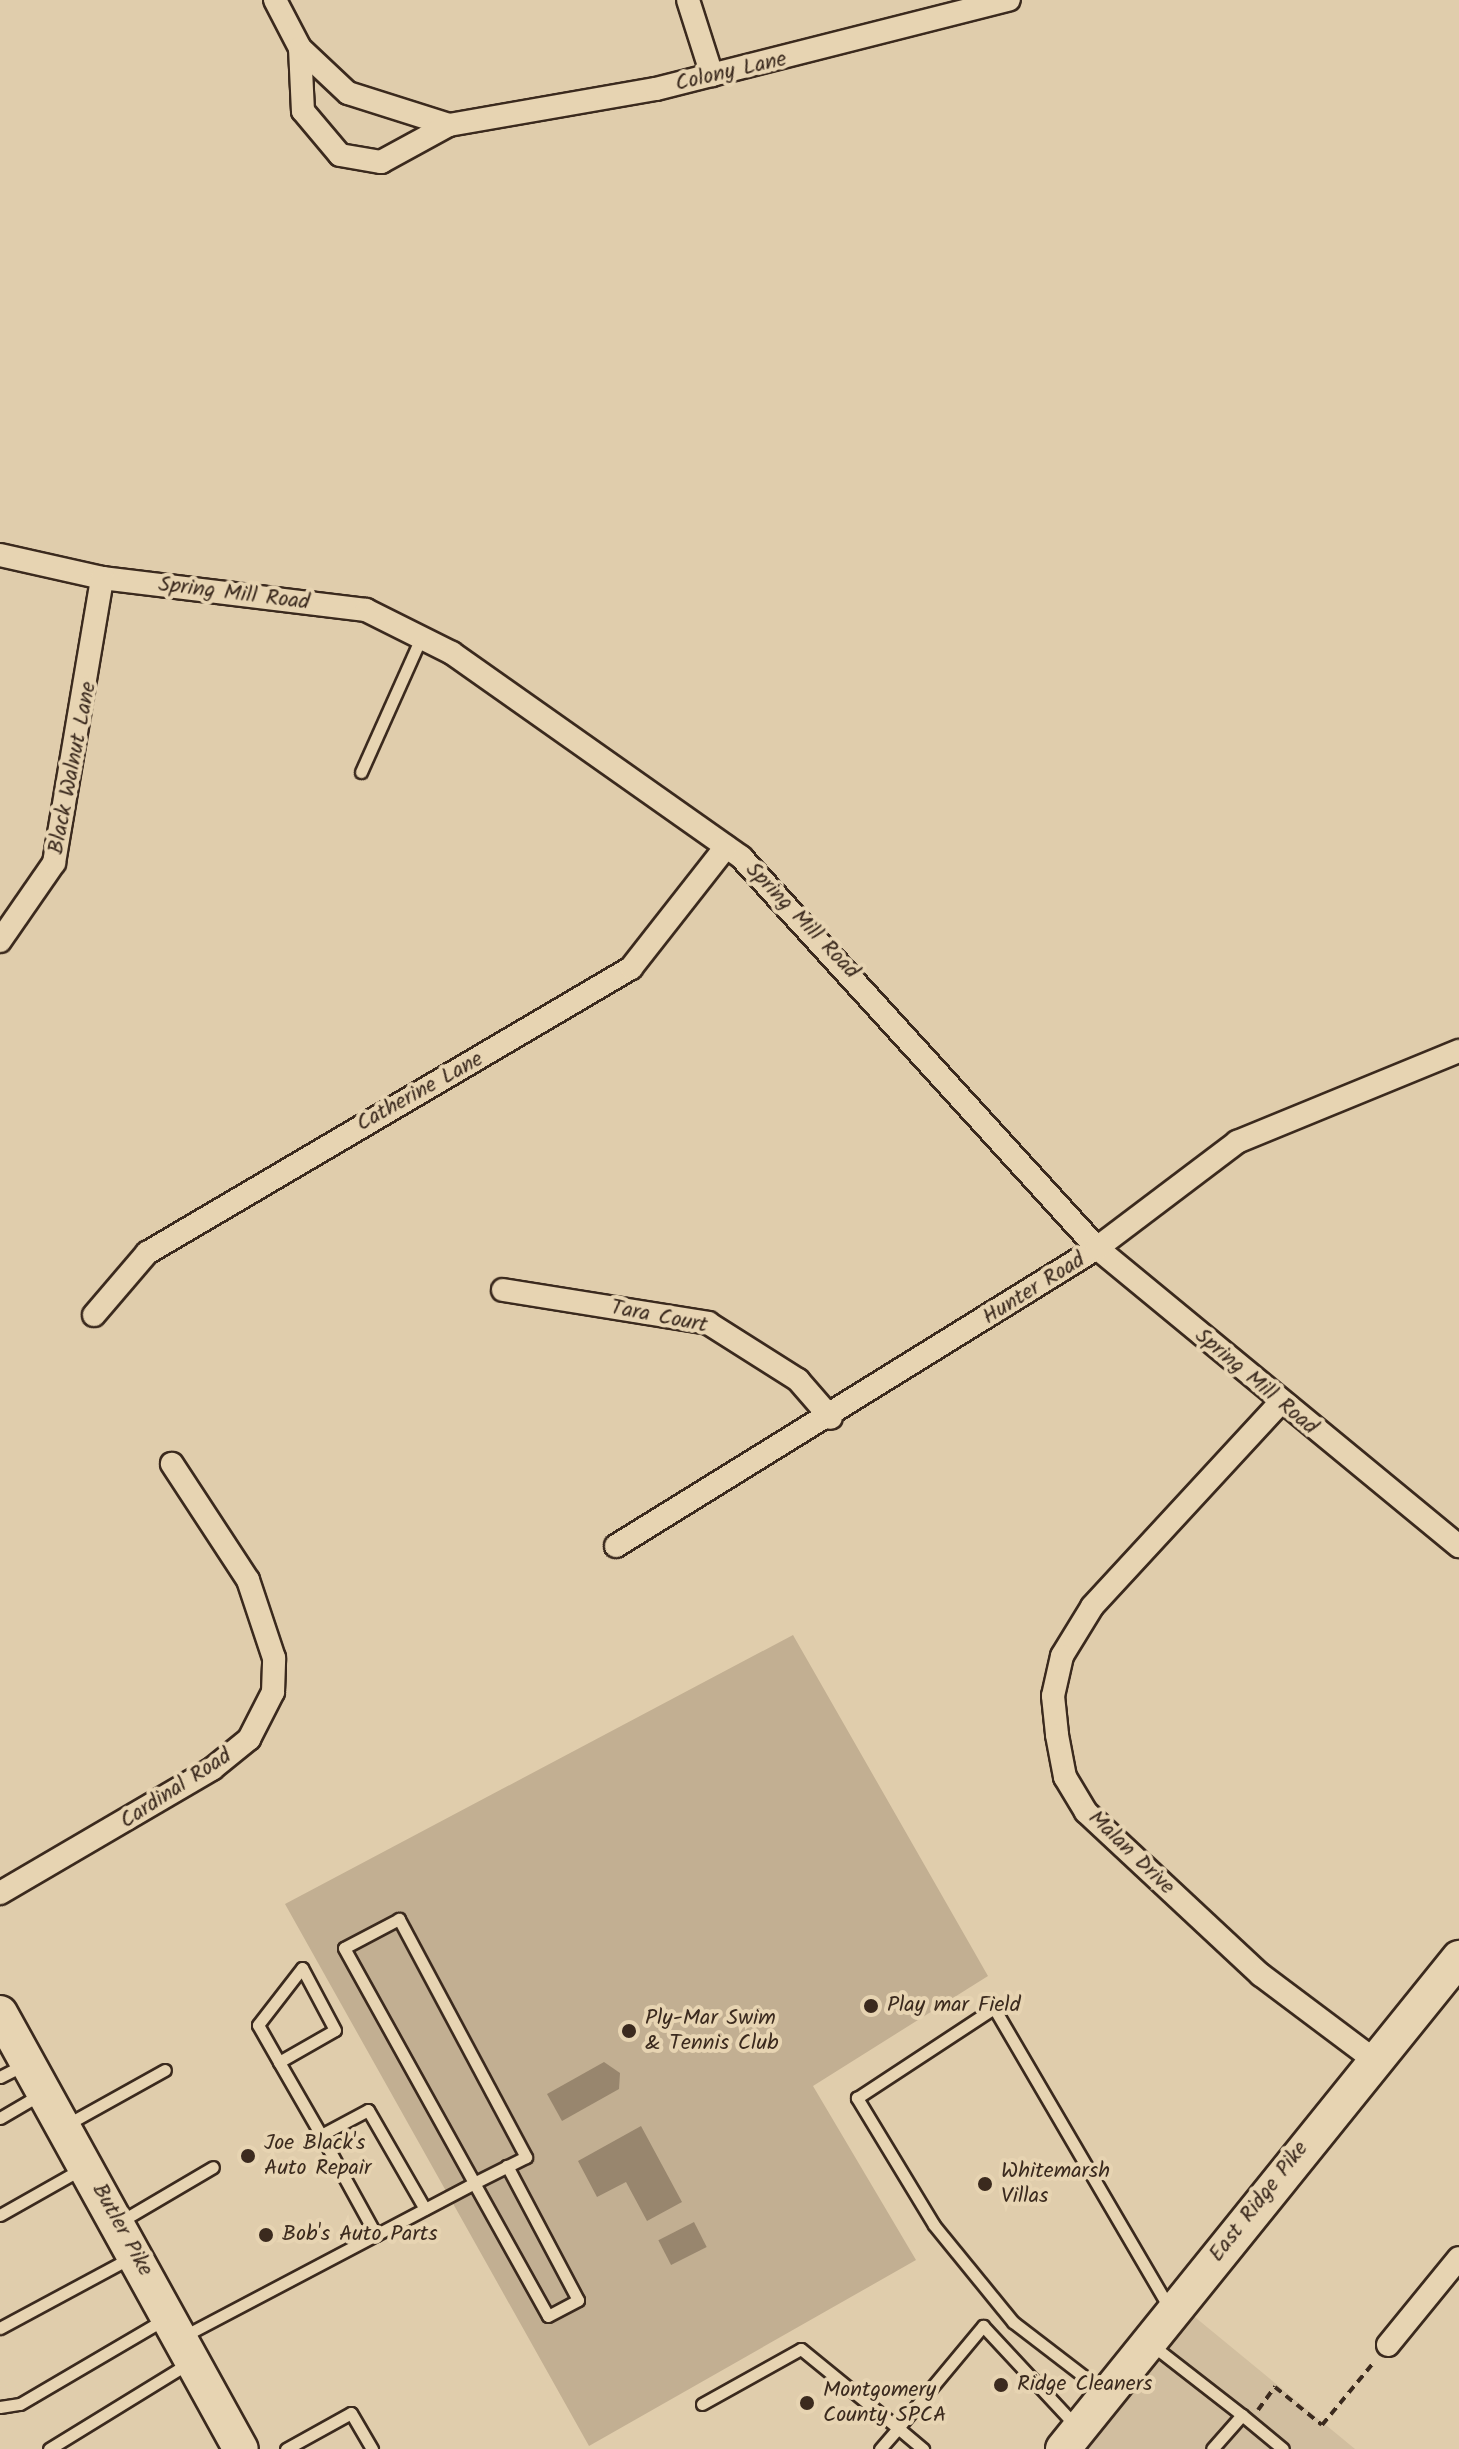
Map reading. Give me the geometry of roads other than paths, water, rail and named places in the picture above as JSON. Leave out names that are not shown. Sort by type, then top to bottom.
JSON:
[{"type":"main road","name":"East Ridge Pike","points":[[1071,2439],[1373,2059],[1459,1958]]},
{"type":"main road","name":"Butler Pike","points":[[0,2013],[25,2077],[65,2126],[241,2449]]},
{"type":"street","name":"Colony Lane","points":[[275,0],[300,48],[348,93],[449,125]]},
{"type":"street","points":[[688,0],[712,75]]},
{"type":"street","name":"Colony Lane","points":[[300,48],[303,111],[340,155],[381,162],[449,125],[541,114],[712,75],[1009,0]]},
{"type":"street","name":"Spring Mill Road","points":[[0,555],[102,578],[366,610],[421,638],[726,847],[812,927],[1097,1248],[1280,1403],[1459,1546]]},
{"type":"street","name":"Black Walnut Lane","points":[[0,941],[54,863],[102,578]]},
{"type":"street","name":"Catherine Lane","points":[[94,1315],[147,1253],[631,968],[726,847]]},
{"type":"street","name":"Hunter Road","points":[[616,1546],[831,1418],[1097,1248],[1237,1142],[1459,1051]]},
{"type":"street","name":"Tara Court","points":[[503,1290],[708,1323],[798,1380],[831,1418]]},
{"type":"street","name":"Malan Drive","points":[[1280,1403],[1092,1607],[1062,1656],[1053,1696],[1057,1735],[1065,1777],[1086,1812],[1261,1975],[1373,2059]]},
{"type":"street","name":"Cardinal Road","points":[[0,1893],[212,1769],[249,1739],[273,1692],[274,1658],[248,1580],[172,1464]]},
{"type":"street","points":[[1388,2345],[1459,2258]]},
{"type":"lane","points":[[361,772],[421,638]]},
{"type":"lane","points":[[0,2407],[20,2404],[181,2338],[474,2183],[507,2166],[526,2157],[399,1919],[344,1948],[474,2183],[548,2316],[578,2300],[507,2166]]},
{"type":"lane","points":[[279,2062],[335,2030],[302,1968],[258,2025],[376,2235]]},
{"type":"lane","points":[[1107,2394],[1013,2322],[934,2225],[857,2098],[994,2008],[1172,2313]]},
{"type":"lane","points":[[65,2126],[165,2070]]},
{"type":"lane","points":[[0,2118],[25,2077]]},
{"type":"lane","points":[[321,2135],[368,2110],[425,2209]]},
{"type":"lane","points":[[0,2215],[87,2166]]},
{"type":"lane","points":[[118,2223],[213,2167]]},
{"type":"lane","points":[[0,2328],[135,2255]]},
{"type":"lane","points":[[880,2449],[983,2326],[1071,2439]]},
{"type":"lane","points":[[49,2449],[181,2338]]},
{"type":"lane","points":[[1148,2342],[1283,2449]]},
{"type":"lane","points":[[702,2404],[801,2349],[923,2449]]},
{"type":"lane","points":[[286,2449],[351,2413],[372,2449]]},
{"type":"lane","points":[[1212,2449],[1246,2418]]},
{"type":"place","name":"Play mar Field","points":[[871,2006]]},
{"type":"place","name":"Ply-Mar Swim & Tennis Club","points":[[629,2031]]},
{"type":"place","name":"Joe Black's Auto Repair","points":[[248,2156]]},
{"type":"place","name":"Whitemarsh Villas","points":[[985,2184]]},
{"type":"place","name":"Bob's Auto Parts","points":[[266,2235]]},
{"type":"place","name":"Ridge Cleaners","points":[[1001,2385]]},
{"type":"place","name":"Montgomery County SPCA","points":[[807,2403]]}]
